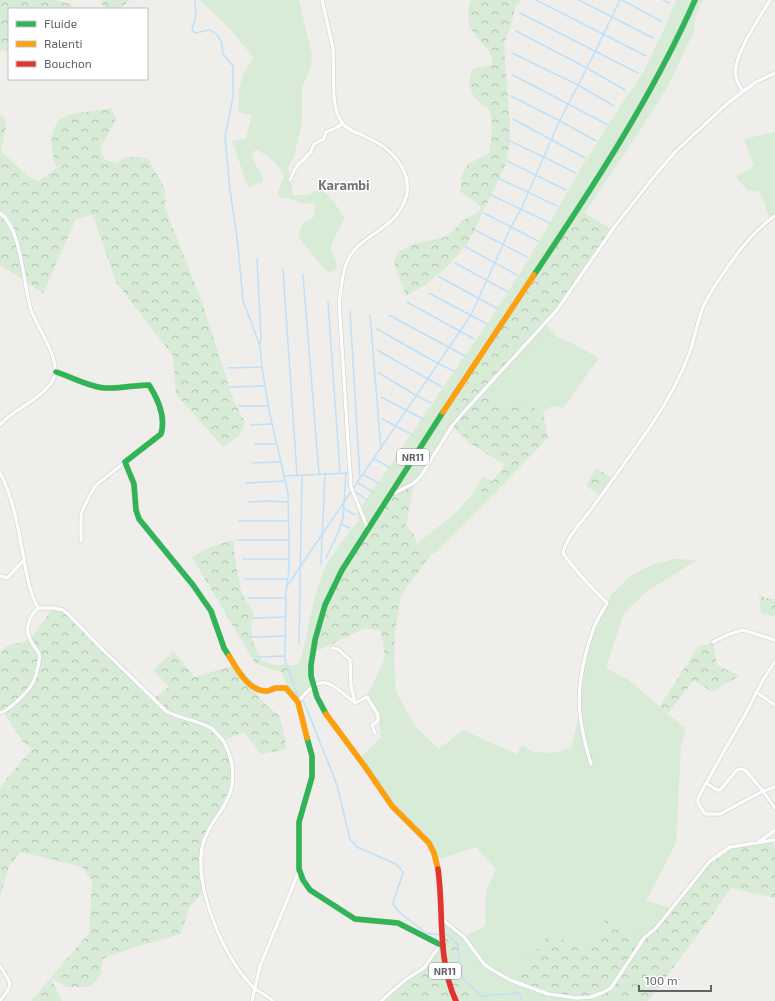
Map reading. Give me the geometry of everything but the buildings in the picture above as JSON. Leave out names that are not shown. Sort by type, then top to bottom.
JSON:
[{"type":"main road","name":"NR11","points":[[456,1001],[445,972],[442,944],[443,928],[439,876],[436,860],[426,841],[394,808],[336,728],[322,706],[313,686],[311,675],[313,653],[319,627],[328,598],[368,529],[476,362],[594,186],[663,69],[696,0]]},
{"type":"main road","points":[[56,372],[99,387],[150,385],[154,391],[163,419],[163,431],[126,462],[134,484],[136,510],[139,519],[193,585],[211,611],[224,648],[240,673],[250,684],[260,690],[268,691],[276,688],[286,688],[300,700],[312,762],[312,777],[299,822],[299,870],[303,880],[310,890],[334,905],[343,913],[355,919],[398,922],[442,944]]},
{"type":"street","points":[[322,0],[333,48],[333,82],[337,114],[342,124],[353,132],[379,143],[396,158],[406,175],[407,186],[406,201],[400,210],[387,225],[360,243],[348,259],[343,274],[340,302],[351,488],[368,529]]},
{"type":"street","points":[[743,91],[735,76],[736,63],[743,46],[770,0]]},
{"type":"street","points":[[391,494],[414,483],[421,476],[452,426],[557,310],[615,226],[676,151],[706,122],[743,91],[775,72]]},
{"type":"street","points":[[290,180],[296,167],[310,153],[314,144],[324,139],[326,132],[342,124]]},
{"type":"street","points":[[0,213],[8,221],[14,233],[31,309],[50,350],[55,363],[56,372],[53,380],[44,392],[0,425]]},
{"type":"street","points":[[592,764],[586,747],[580,713],[579,689],[582,671],[593,630],[607,603],[567,560],[563,553],[565,546],[568,539],[579,527],[630,455],[678,382],[689,355],[699,318],[706,300],[724,273],[758,229],[775,216]]},
{"type":"street","points":[[81,541],[82,509],[91,493],[96,485],[126,462]]},
{"type":"street","points":[[0,473],[9,493],[32,596],[38,608]]},
{"type":"street","points":[[0,576],[7,578],[24,560]]},
{"type":"street","points":[[0,713],[8,708],[32,684],[40,659],[39,654],[30,640],[28,627],[31,616],[38,608],[53,608],[62,610],[66,613],[166,711],[174,716],[211,728],[223,741],[230,756],[233,776],[232,787],[228,800],[207,834],[203,847],[201,861],[202,873],[209,909],[221,940],[236,966],[254,988],[273,1001]]},
{"type":"street","points":[[713,642],[727,635],[743,630],[775,640]]},
{"type":"street","points":[[332,648],[338,649],[350,660],[351,686],[355,703]]},
{"type":"street","points":[[775,662],[756,692],[745,715],[706,783],[698,798],[698,803],[705,814],[720,814],[775,786]]},
{"type":"street","points":[[300,700],[313,686],[324,682],[332,684],[355,703]]},
{"type":"street","points":[[756,692],[775,705]]},
{"type":"street","points":[[355,703],[367,697],[378,715],[378,721],[372,725],[375,733]]},
{"type":"street","points":[[706,783],[717,790],[720,790],[740,769],[746,771],[775,808]]},
{"type":"street","points":[[758,843],[775,830]]},
{"type":"street","points":[[442,920],[464,937],[484,964],[510,980],[548,994],[577,998],[591,997],[602,994],[611,988],[644,938],[656,928],[710,861],[730,847],[775,840]]},
{"type":"street","points":[[252,1001],[260,966],[299,870]]},
{"type":"street","points":[[381,1001],[405,980],[424,968],[442,944]]},
{"type":"street","points":[[0,966],[10,981],[9,990],[0,1001]]},
{"type":"green space","points":[[0,0],[56,0],[70,4],[74,8],[8,8],[8,52],[0,50]]},
{"type":"green space","points":[[102,0],[130,0],[119,8],[105,8],[101,3]]},
{"type":"green space","points":[[200,0],[299,0],[312,55],[311,67],[302,88],[302,123],[294,157],[288,168],[293,195],[308,195],[320,189],[331,198],[345,218],[331,246],[331,251],[337,265],[336,269],[330,272],[325,270],[299,238],[302,225],[313,218],[315,204],[281,198],[277,194],[284,177],[282,172],[273,161],[256,149],[252,155],[253,160],[263,177],[262,182],[248,187],[232,141],[246,139],[252,115],[238,112],[239,91],[243,74],[254,58],[228,27]]},
{"type":"green space","points":[[471,0],[521,0],[516,5],[504,44],[510,124],[509,146],[505,166],[468,243],[448,266],[425,285],[406,296],[394,263],[397,252],[413,244],[445,237],[450,234],[462,221],[479,212],[480,206],[460,191],[462,175],[468,164],[489,153],[492,125],[491,114],[488,109],[473,95],[469,82],[473,69],[491,65],[493,60],[489,52],[471,28],[468,12]]},
{"type":"green space","points":[[676,0],[702,0],[696,15],[694,31],[667,88],[585,212],[579,209],[450,401],[462,414],[414,483],[313,653],[313,687],[298,702],[289,690],[282,673],[296,665],[301,660],[310,616],[326,566],[358,521],[357,512],[490,320],[520,273],[579,171],[643,73]]},
{"type":"green space","points":[[111,108],[116,119],[100,149],[105,160],[116,163],[126,157],[148,158],[165,189],[165,208],[202,302],[234,402],[245,422],[239,436],[223,447],[176,394],[173,356],[116,282],[93,215],[76,219],[43,293],[0,265],[0,116],[4,117],[6,128],[1,151],[28,176],[38,181],[57,168],[53,155],[52,140],[55,126],[59,120],[68,115]]},
{"type":"green space","points":[[775,132],[775,216],[770,219],[760,192],[747,190],[736,177],[754,166],[744,139]]},
{"type":"green space","points":[[579,209],[612,230],[557,310],[484,390],[505,405],[515,398],[543,413],[548,438],[487,501],[475,490],[483,477],[493,481],[505,465],[471,444],[452,426],[461,414],[450,401]]},
{"type":"green space","points":[[545,324],[559,338],[574,344],[599,358],[563,408],[552,406],[543,413],[515,399],[505,405],[484,390]]},
{"type":"green space","points":[[596,468],[614,479],[601,496],[586,486]]},
{"type":"green space","points":[[414,483],[406,526],[413,533],[417,544],[431,555],[401,595],[395,632],[394,658],[385,658],[381,631],[365,628],[313,653],[328,598],[391,494]]},
{"type":"green space","points":[[475,490],[487,501],[437,551],[431,555],[417,544],[459,510]]},
{"type":"green space","points":[[233,540],[236,566],[242,594],[254,613],[251,629],[252,640],[262,661],[277,665],[296,665],[282,673],[255,663],[192,557],[213,546]]},
{"type":"green space","points":[[675,559],[697,560],[646,592],[624,613],[606,668],[627,679],[686,729],[681,747],[676,843],[646,901],[672,908],[656,928],[644,938],[606,918],[598,942],[579,948],[551,933],[533,990],[523,1001],[478,1001],[469,984],[462,977],[458,945],[443,940],[442,919],[464,937],[485,926],[486,891],[496,869],[476,847],[436,860],[431,848],[398,813],[359,759],[381,737],[378,715],[367,697],[385,658],[394,658],[396,692],[415,726],[439,749],[463,730],[517,754],[522,745],[533,752],[552,753],[571,748],[580,713],[579,689],[593,630],[611,595],[629,577],[654,564]]},
{"type":"green space","points":[[759,595],[765,598],[775,599],[775,617],[761,613]]},
{"type":"green space","points":[[53,608],[63,610],[153,699],[169,687],[153,670],[174,651],[194,677],[232,666],[267,706],[280,716],[287,749],[261,754],[244,732],[223,741],[230,757],[233,776],[228,800],[207,834],[201,861],[205,889],[189,908],[181,934],[132,948],[102,959],[101,975],[90,987],[67,987],[51,978],[62,1001],[31,1001],[89,933],[92,881],[82,867],[21,852],[9,866],[0,897],[0,787],[32,749],[24,743],[3,712],[0,713],[0,652],[7,646],[30,640]]},
{"type":"green space","points":[[713,642],[717,665],[739,676],[712,692],[694,680],[668,713],[660,706],[698,647]]},
{"type":"green space","points":[[772,840],[775,850],[775,898],[731,888],[648,1001],[523,1001],[533,990],[510,980],[551,933],[579,948],[598,942],[605,918],[644,938],[656,927],[710,861],[730,847]]},
{"type":"green space","points":[[448,935],[458,945],[462,977],[469,984],[478,1001],[381,1001],[405,980],[421,970]]},
{"type":"waterway","points":[[195,0],[196,16],[192,30],[195,33],[210,30],[217,35],[222,43],[223,54],[233,66],[233,97],[225,137],[243,301],[260,346],[270,415],[288,493],[289,569],[286,593],[285,660],[298,697],[304,702],[337,785],[350,839],[357,847],[396,864],[403,872],[393,904],[399,912],[426,933],[441,935]]},
{"type":"waterway","points":[[536,0],[646,56]]},
{"type":"waterway","points":[[579,0],[653,38]]},
{"type":"waterway","points":[[287,586],[471,315],[511,227],[521,209],[559,122],[620,0]]},
{"type":"waterway","points":[[622,0],[661,21]]},
{"type":"waterway","points":[[663,0],[669,3]]},
{"type":"waterway","points":[[520,13],[638,73]]},
{"type":"waterway","points":[[516,31],[587,68],[625,90]]},
{"type":"waterway","points":[[512,53],[578,85],[614,106]]},
{"type":"waterway","points":[[513,75],[608,125]]},
{"type":"waterway","points":[[511,96],[596,141]]},
{"type":"waterway","points":[[513,119],[585,158]]},
{"type":"waterway","points":[[506,139],[575,173]]},
{"type":"waterway","points":[[507,161],[566,190]]},
{"type":"waterway","points":[[498,178],[557,206]]},
{"type":"waterway","points":[[489,194],[550,223]]},
{"type":"waterway","points":[[484,213],[538,241]]},
{"type":"waterway","points":[[475,230],[527,257]]},
{"type":"waterway","points":[[466,247],[517,275]]},
{"type":"waterway","points":[[257,259],[261,338],[260,345]]},
{"type":"waterway","points":[[455,263],[508,292]]},
{"type":"waterway","points":[[283,269],[297,476]]},
{"type":"waterway","points":[[303,275],[319,474]]},
{"type":"waterway","points":[[438,276],[498,309]]},
{"type":"waterway","points":[[429,293],[487,324]]},
{"type":"waterway","points":[[328,302],[340,473]]},
{"type":"waterway","points":[[407,302],[474,339]]},
{"type":"waterway","points":[[350,311],[360,479]]},
{"type":"waterway","points":[[370,315],[381,449]]},
{"type":"waterway","points":[[389,315],[465,356]]},
{"type":"waterway","points":[[377,329],[454,371]]},
{"type":"waterway","points":[[377,350],[442,387]]},
{"type":"waterway","points":[[228,368],[262,367]]},
{"type":"waterway","points":[[379,373],[431,403]]},
{"type":"waterway","points":[[230,387],[264,386]]},
{"type":"waterway","points":[[381,397],[423,419]]},
{"type":"waterway","points":[[239,406],[268,406]]},
{"type":"waterway","points":[[382,419],[413,435]]},
{"type":"waterway","points":[[251,425],[271,424]]},
{"type":"waterway","points":[[255,444],[276,444]]},
{"type":"waterway","points":[[375,459],[390,468]]},
{"type":"waterway","points":[[252,463],[280,462]]},
{"type":"waterway","points":[[321,564],[325,473]]},
{"type":"waterway","points":[[326,558],[338,533],[343,518],[346,473]]},
{"type":"waterway","points":[[284,476],[349,473]]},
{"type":"waterway","points":[[364,475],[378,483]]},
{"type":"waterway","points":[[299,644],[302,476]]},
{"type":"waterway","points":[[246,483],[284,481]]},
{"type":"waterway","points":[[358,483],[373,492]]},
{"type":"waterway","points":[[354,491],[367,500]]},
{"type":"waterway","points":[[248,502],[288,502]]},
{"type":"waterway","points":[[345,509],[355,515]]},
{"type":"waterway","points":[[239,521],[288,521]]},
{"type":"waterway","points":[[341,524],[350,528]]},
{"type":"waterway","points":[[238,540],[289,540]]},
{"type":"waterway","points":[[243,559],[289,559]]},
{"type":"waterway","points":[[245,579],[287,579]]},
{"type":"waterway","points":[[248,598],[286,598]]},
{"type":"waterway","points":[[253,618],[286,617]]},
{"type":"waterway","points":[[250,637],[286,636]]},
{"type":"waterway","points":[[259,657],[285,656]]},
{"type":"waterway","points":[[444,935],[448,935],[458,945],[459,966],[463,978],[482,996],[519,993],[523,1001]]},
{"type":"traffic: fast","points":[[534,275],[600,175],[641,106],[660,72],[695,0]]},
{"type":"traffic: fast","points":[[56,372],[104,388],[149,385],[160,408],[162,415],[162,428],[161,434],[125,462],[134,484],[136,510],[139,519],[193,585],[211,611],[224,648],[229,656]]},
{"type":"traffic: fast","points":[[326,714],[317,697],[311,676],[311,665],[315,640],[325,605],[342,570],[443,412]]},
{"type":"traffic: fast","points":[[307,738],[312,756],[312,777],[299,822],[299,869],[303,880],[310,890],[355,919],[398,923],[443,946]]},
{"type":"traffic: slow","points":[[443,412],[534,275]]},
{"type":"traffic: slow","points":[[229,656],[244,679],[255,688],[267,691],[275,688],[286,688],[298,702],[307,738]]},
{"type":"traffic: slow","points":[[326,714],[392,806],[429,843],[434,853],[438,869]]},
{"type":"traffic: jam","points":[[438,869],[442,936],[446,969],[456,1001]]},
{"type":"district","name":"Karambi","points":[[344,185]]}]
